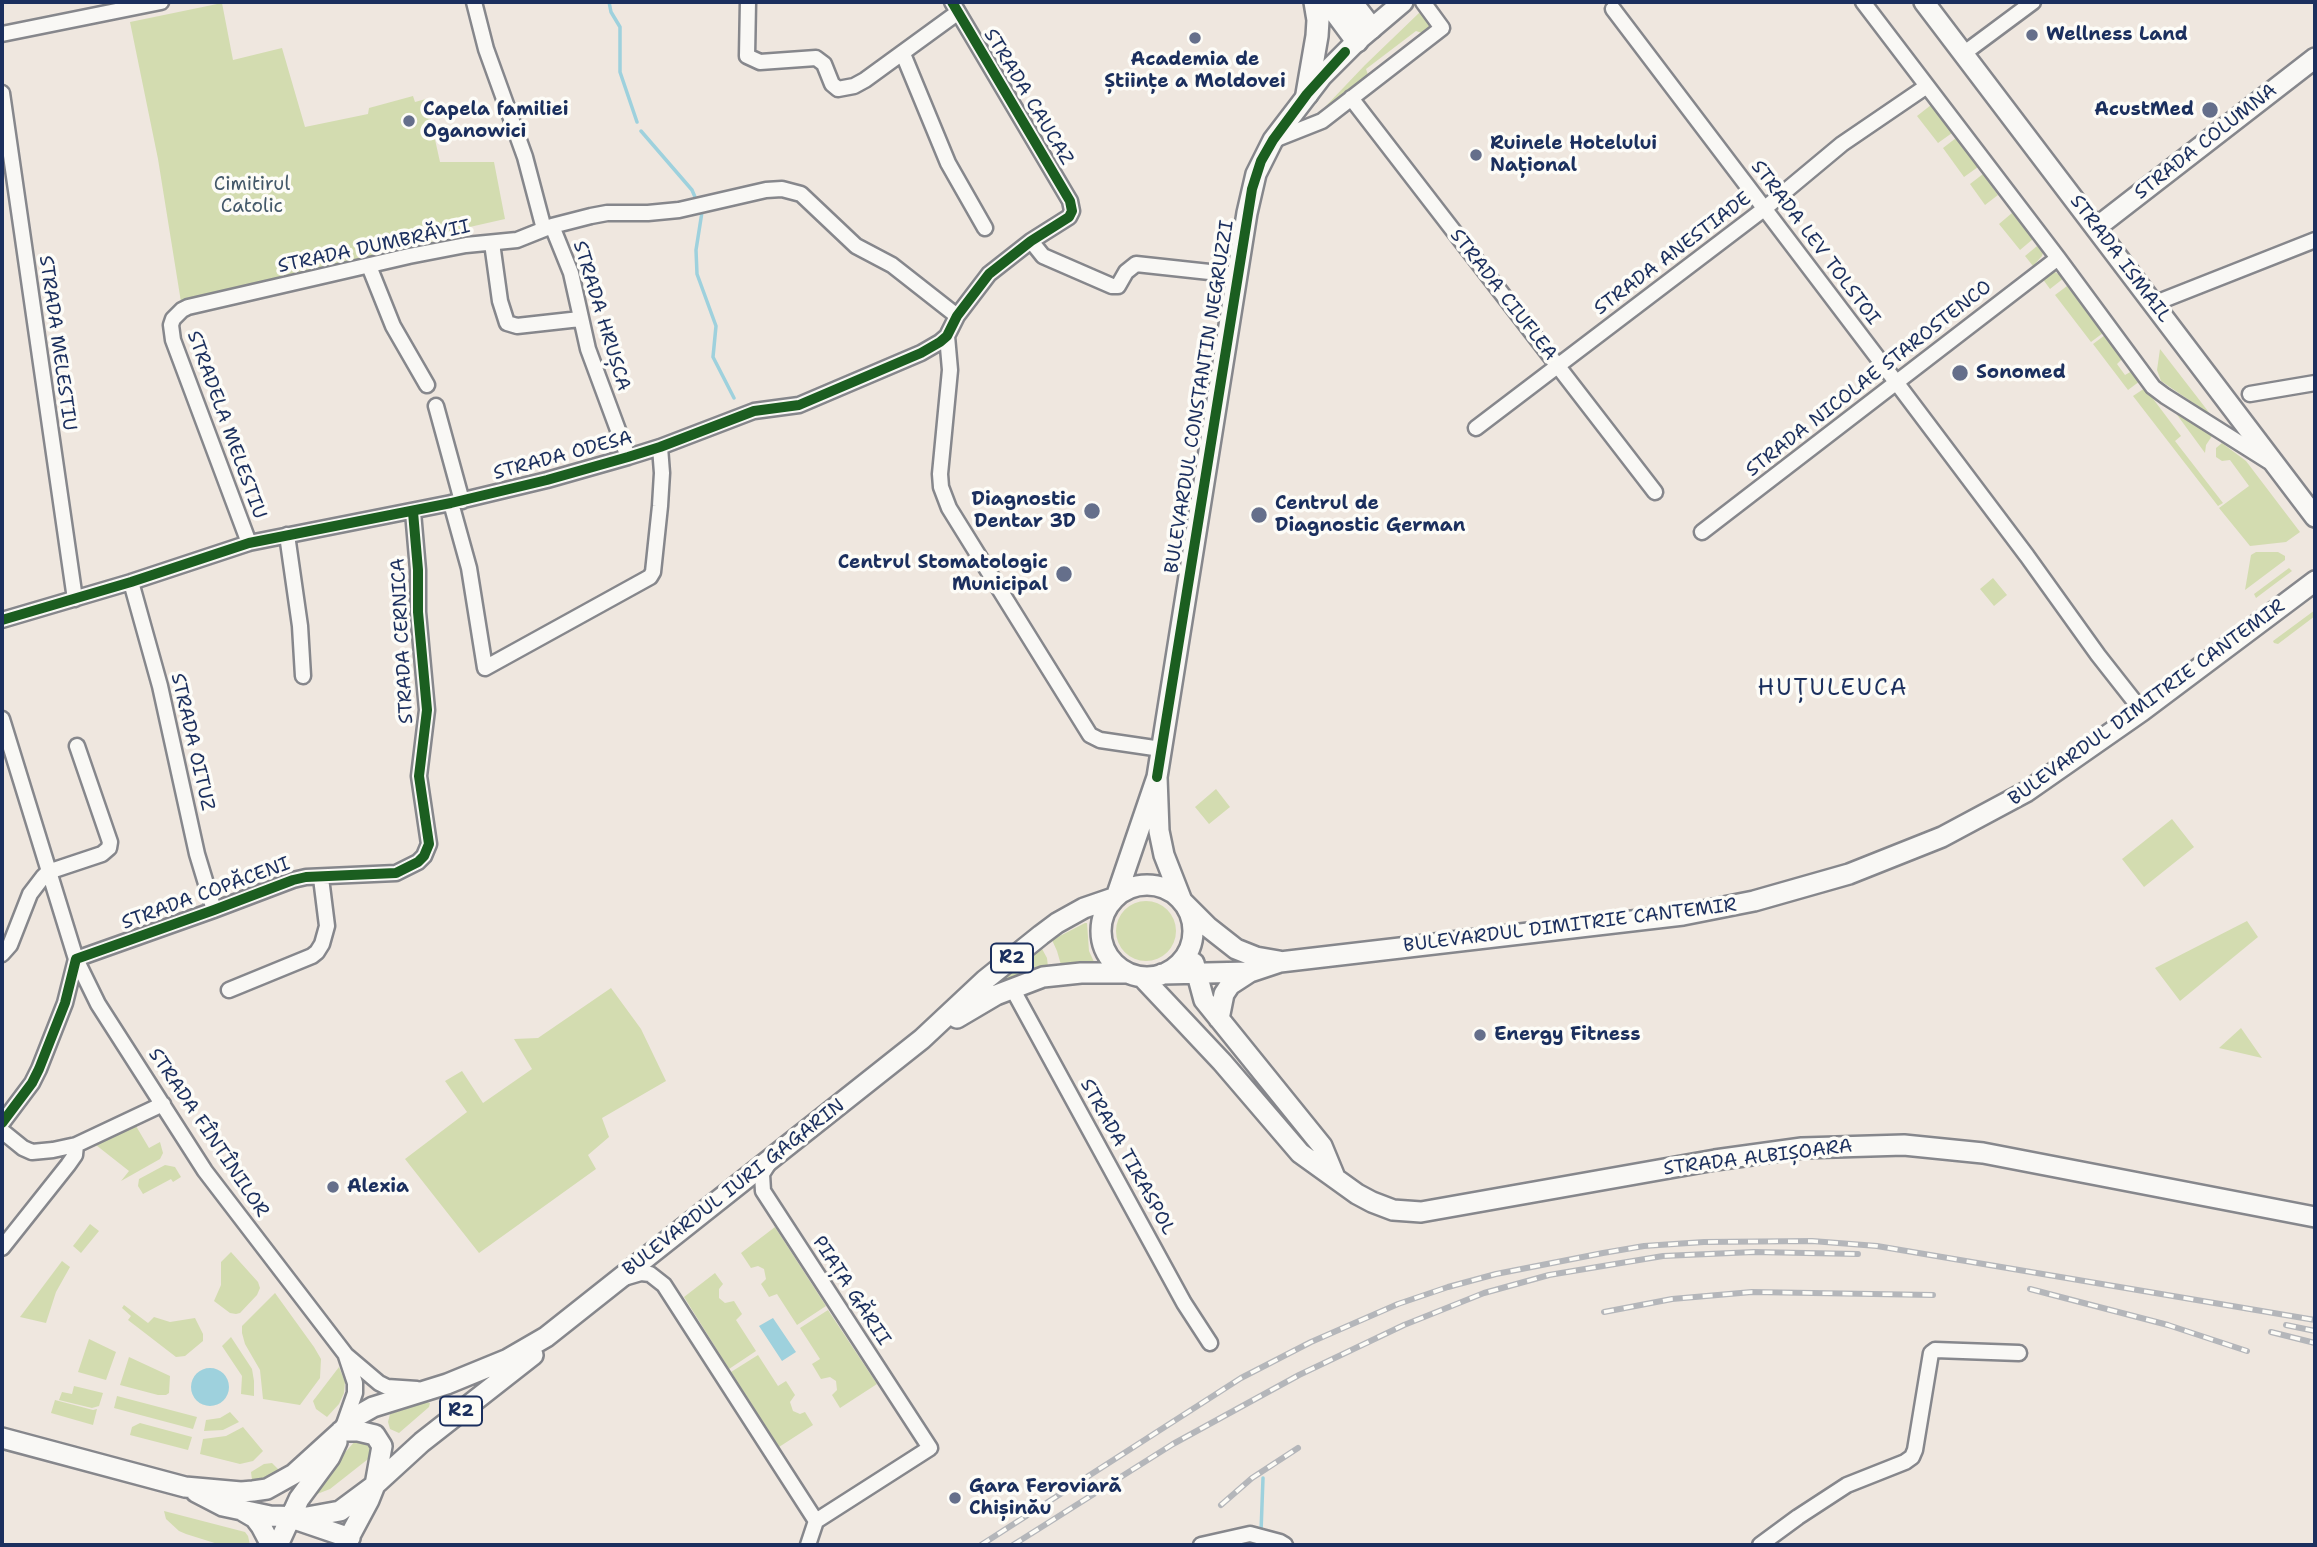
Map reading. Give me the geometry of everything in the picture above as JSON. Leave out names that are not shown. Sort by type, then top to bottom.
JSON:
[{"type":"highway","points":[[1307,94],[1318,20],[1315,2]]},
{"type":"highway","points":[[1328,2],[1364,34]]},
{"type":"highway","points":[[1351,2],[1364,34]]},
{"type":"main road","name":"BULEVARDUL CONSTANTIN NEGRUZZI","points":[[1182,901],[1164,855],[1159,831],[1157,776],[1252,188],[1261,161],[1273,140],[1307,94],[1364,34],[1403,2]]},
{"type":"main road","name":"STRADA ISMAIL","points":[[1924,2],[2315,517]]},
{"type":"main road","name":"STRADA COLUMNA","points":[[2097,227],[2315,58]]},
{"type":"main road","name":"BULEVARDUL DIMITRIE CANTEMIR","points":[[1162,974],[1250,972],[1280,961],[1673,916],[1754,901],[1818,884],[1894,858],[2006,804],[2142,711],[2315,581]]},
{"type":"main road","name":"BULEVARDUL CONSTANTIN NEGRUZZI","points":[[1115,897],[1157,776]]},
{"type":"main road","points":[[1151,885],[1168,890],[1182,901],[1188,909],[1193,927],[1190,945],[1181,961],[1162,974],[1135,975],[1110,958],[1102,942],[1101,925],[1103,916],[1115,897],[1134,887],[1151,885]]},
{"type":"main road","name":"BULEVARDUL IURI GAGARIN","points":[[289,1518],[304,1491],[330,1457],[341,1431],[359,1415],[373,1407],[490,1367],[545,1337],[922,1039],[985,980],[1057,923],[1084,908],[1115,897]]},
{"type":"main road","name":"BULEVARDUL DIMITRIE CANTEMIR","points":[[1182,901],[1208,928],[1236,949],[1256,957],[1280,961]]},
{"type":"main road","name":"STRADA ALBIȘOARA","points":[[1190,945],[1203,1000],[1322,1146],[1334,1175]]},
{"type":"main road","points":[[1219,1019],[1224,993],[1230,985],[1250,972]]},
{"type":"main road","name":"BULEVARDUL IURI GAGARIN","points":[[922,1039],[981,1003],[1012,988],[1056,975],[1135,975]]},
{"type":"main road","name":"STRADA ALBIȘOARA","points":[[1135,975],[1222,1062],[1300,1153],[1357,1194],[1393,1210],[1421,1212],[1715,1160],[1802,1148],[1904,1145],[1983,1153],[2315,1217]]},
{"type":"main road","name":"BULEVARDUL IURI GAGARIN","points":[[289,1518],[340,1511],[375,1485],[422,1442],[531,1358],[545,1337]]},
{"type":"main road","points":[[2,1438],[185,1487],[241,1492],[267,1489],[293,1474],[341,1431],[367,1433],[379,1440],[382,1446],[375,1485]]},
{"type":"main road","name":"R2","points":[[351,1543],[375,1485]]},
{"type":"main road","points":[[185,1487],[223,1506],[289,1518],[351,1543]]},
{"type":"main road","points":[[242,1511],[261,1525],[271,1545]]},
{"type":"main road","name":"R2","points":[[278,1545],[289,1518]]},
{"type":"street","points":[[2,34],[161,2]]},
{"type":"street","name":"STRADA HRUȘCA","points":[[474,2],[486,49],[548,227],[571,273],[588,349],[628,457]]},
{"type":"street","points":[[748,2],[747,55],[753,60],[773,62],[816,58],[824,64],[832,84],[838,89],[855,86],[903,54],[954,7]]},
{"type":"street","points":[[1273,140],[1322,121],[1443,28],[1423,2]]},
{"type":"street","points":[[1863,2],[2153,387],[2275,465]]},
{"type":"street","points":[[1963,54],[2033,2]]},
{"type":"street","name":"STRADA CAUCAZ","points":[[954,7],[1070,201],[1072,211],[1069,217],[1031,241]]},
{"type":"street","name":"STRADA LEV TOLSTOI","points":[[1613,9],[2142,711]]},
{"type":"street","points":[[903,54],[948,163],[985,228]]},
{"type":"street","name":"STRADA ANESTIADE","points":[[1476,428],[1764,209],[1842,144],[1927,86]]},
{"type":"street","name":"STRADA MELESTIU","points":[[2,93],[75,599]]},
{"type":"street","name":"STRADA CIUFLEA","points":[[1351,98],[1655,492]]},
{"type":"street","name":"STRADA DUMBRĂVII","points":[[173,318],[188,307],[447,248],[517,240],[548,227],[607,213],[660,212],[782,189],[801,194],[856,246],[892,265],[957,316]]},
{"type":"street","points":[[2153,304],[2315,240]]},
{"type":"street","points":[[1161,749],[1100,740],[1090,735],[949,508],[941,487],[940,474],[948,412],[950,370],[947,336],[957,316],[989,274],[1031,241],[1043,256],[1112,286],[1118,286],[1126,272],[1136,264],[1237,275]]},
{"type":"street","points":[[492,243],[500,301],[507,323],[517,326],[580,319]]},
{"type":"street","name":"STRADA NICOLAE STAROSTENCO","points":[[1702,532],[2058,258]]},
{"type":"street","points":[[369,266],[393,326],[427,385]]},
{"type":"street","name":"STRADELA MELESTIU","points":[[173,318],[173,340],[249,543]]},
{"type":"street","name":"STRADA ODESA","points":[[2,620],[131,582],[249,543],[413,512],[628,457],[754,411],[799,405],[921,353],[947,336]]},
{"type":"street","points":[[2250,394],[2315,383]]},
{"type":"street","points":[[436,406],[469,568],[485,668],[650,577],[653,572],[660,506],[660,447]]},
{"type":"street","name":"STRADA CERNICA","points":[[413,512],[418,562],[418,612],[427,700],[419,776],[428,835],[427,852]]},
{"type":"street","points":[[287,535],[300,626],[303,676]]},
{"type":"street","name":"STRADA OITUZ","points":[[131,582],[160,686],[197,854],[214,911]]},
{"type":"street","name":"STRADA FÎNTÎNILOR","points":[[2,719],[76,959],[98,1004],[200,1163],[346,1355],[372,1378],[387,1387],[426,1390]]},
{"type":"street","points":[[2,954],[10,945],[30,894],[48,872],[103,854],[109,848],[110,842],[77,746]]},
{"type":"street","name":"STRADA COPĂCENI","points":[[76,959],[214,911],[293,880],[396,873],[418,863],[427,852]]},
{"type":"street","points":[[229,990],[317,952],[327,926],[321,878]]},
{"type":"street","points":[[2,1123],[32,1083],[39,1069],[65,1003],[76,959]]},
{"type":"street","name":"STRADA TIRASPOL","points":[[1012,988],[1184,1303],[1210,1343]]},
{"type":"street","points":[[2,1131],[32,1152],[76,1145],[163,1104]]},
{"type":"street","points":[[2,1248],[68,1165],[75,1155],[76,1145]]},
{"type":"street","name":"PIAȚA GĂRII","points":[[777,1154],[762,1174],[763,1191],[930,1448],[816,1521]]},
{"type":"street","points":[[616,1281],[641,1273],[650,1274],[664,1285],[816,1521],[807,1545]]},
{"type":"street","points":[[1760,1545],[1847,1485],[1912,1457],[1931,1353],[1935,1350],[2019,1353]]},
{"type":"street","name":"STRADA FÎNTÎNILOR","points":[[341,1431],[355,1393],[355,1383],[346,1355]]},
{"type":"street","points":[[1201,1545],[1238,1536],[1256,1535],[1279,1542]]},
{"type":"green space","name":"Cimitirul Catolic","points":[[222,3],[233,60],[282,48],[305,127],[368,114],[369,108],[413,96],[415,102],[426,99],[440,162],[494,162],[505,219],[430,236],[434,245],[181,302],[158,159],[130,22]]},
{"type":"green space","points":[[1419,13],[1425,14],[1431,25],[1428,32],[1416,31],[1366,69],[1367,79],[1325,110],[1365,65]]},
{"type":"green space","points":[[1931,105],[1952,133],[1938,143],[1917,116]]},
{"type":"green space","points":[[1956,138],[1978,167],[1964,177],[1943,148]]},
{"type":"green space","points":[[1983,174],[1998,195],[1985,205],[1970,184]]},
{"type":"green space","points":[[2012,213],[2033,239],[2020,250],[1999,224]]},
{"type":"green space","points":[[2037,246],[2043,253],[2033,266],[2025,256]]},
{"type":"green space","points":[[2055,272],[2064,278],[2050,289],[2042,278]]},
{"type":"green space","points":[[2067,286],[2103,333],[2091,342],[2055,295]]},
{"type":"green space","points":[[2105,335],[2123,358],[2117,364],[2125,375],[2132,371],[2140,381],[2128,390],[2093,344]]},
{"type":"green space","points":[[2160,349],[2211,415],[2161,381],[2157,370]]},
{"type":"green space","points":[[2145,388],[2181,436],[2175,441],[2223,503],[2218,506],[2133,396]]},
{"type":"green space","points":[[2175,412],[2212,436],[2206,445],[2205,453]]},
{"type":"green space","points":[[2222,443],[2246,461],[2300,532],[2286,542],[2250,546],[2219,508],[2249,486],[2230,460],[2222,461],[2216,457],[2216,448]]},
{"type":"green space","points":[[2256,552],[2278,552],[2285,556],[2285,560],[2245,590],[2251,555]]},
{"type":"green space","points":[[2289,568],[2292,571],[2256,598],[2254,594]]},
{"type":"green space","points":[[1993,578],[2007,595],[1994,606],[1980,589]]},
{"type":"green space","points":[[2315,610],[2315,616],[2278,644],[2274,643],[2273,641]]},
{"type":"green space","points":[[1216,789],[1230,807],[1209,824],[1195,807]]},
{"type":"green space","points":[[2172,819],[2194,847],[2144,887],[2122,859]]},
{"type":"green space","points":[[1140,901],[1152,901],[1171,914],[1176,931],[1174,943],[1163,956],[1152,961],[1140,961],[1121,948],[1116,937],[1116,925],[1129,906]]},
{"type":"green space","points":[[2247,921],[2258,937],[2180,1001],[2155,968]]},
{"type":"green space","points":[[1085,923],[1089,951],[1095,964],[1061,965],[1052,940]]},
{"type":"green space","points":[[1041,947],[1048,967],[997,983],[997,980]]},
{"type":"green space","points":[[611,988],[641,1029],[666,1081],[602,1118],[609,1137],[588,1155],[596,1169],[479,1253],[405,1159],[467,1112],[445,1081],[462,1071],[483,1103],[532,1069],[514,1039],[538,1038]]},
{"type":"green space","points":[[2241,1028],[2262,1058],[2219,1048]]},
{"type":"green space","points":[[136,1126],[149,1148],[160,1142],[163,1153],[160,1159],[121,1181],[129,1171],[96,1145],[95,1141]]},
{"type":"green space","points":[[165,1165],[175,1167],[181,1177],[173,1182],[171,1179],[143,1194],[138,1186],[139,1179]]},
{"type":"green space","points":[[90,1224],[99,1231],[81,1253],[73,1246]]},
{"type":"green space","points":[[775,1227],[826,1306],[797,1325],[777,1294],[769,1297],[761,1284],[766,1279],[764,1269],[758,1266],[751,1268],[741,1253]]},
{"type":"green space","points":[[231,1252],[258,1282],[260,1288],[257,1295],[236,1314],[230,1313],[214,1301],[221,1285],[221,1262]]},
{"type":"green space","points":[[62,1261],[70,1267],[56,1292],[46,1323],[20,1317]]},
{"type":"green space","points":[[715,1273],[723,1284],[719,1289],[719,1298],[725,1303],[734,1301],[742,1314],[736,1320],[756,1351],[729,1369],[684,1297]]},
{"type":"green space","points":[[275,1293],[321,1359],[320,1378],[300,1405],[263,1399],[260,1370],[245,1344],[242,1333],[242,1326]]},
{"type":"green space","points":[[124,1305],[148,1323],[154,1317],[170,1322],[195,1318],[203,1334],[203,1341],[185,1356],[176,1357],[128,1320],[131,1316],[122,1308]]},
{"type":"green space","points":[[828,1310],[877,1384],[840,1408],[832,1395],[837,1390],[836,1381],[830,1377],[821,1379],[812,1364],[820,1359],[800,1328]]},
{"type":"green space","points":[[231,1337],[252,1369],[254,1396],[241,1394],[242,1376],[222,1346]]},
{"type":"green space","points":[[89,1339],[116,1352],[106,1380],[78,1372]]},
{"type":"green space","points":[[758,1355],[778,1386],[786,1381],[795,1395],[790,1402],[793,1411],[800,1414],[805,1412],[813,1425],[779,1447],[731,1372]]},
{"type":"green space","points":[[129,1357],[170,1376],[169,1393],[158,1395],[120,1385]]},
{"type":"green space","points":[[339,1367],[345,1382],[344,1393],[339,1404],[327,1417],[316,1409],[313,1401]]},
{"type":"green space","points":[[74,1386],[103,1393],[99,1406],[92,1408],[59,1400],[62,1392],[72,1394]]},
{"type":"green space","points":[[117,1396],[197,1417],[193,1429],[114,1408]]},
{"type":"green space","points":[[55,1400],[97,1409],[93,1425],[51,1413]]},
{"type":"green space","points":[[430,1403],[429,1407],[399,1433],[390,1429],[390,1414]]},
{"type":"green space","points":[[230,1412],[239,1422],[223,1430],[204,1431],[206,1420],[220,1418]]},
{"type":"green space","points":[[140,1423],[192,1437],[188,1450],[130,1435],[132,1427]]},
{"type":"green space","points":[[243,1427],[263,1451],[253,1461],[240,1464],[200,1454],[203,1439],[226,1436]]},
{"type":"green space","points":[[364,1437],[377,1452],[330,1489],[312,1496],[314,1487],[357,1439]]},
{"type":"green space","points":[[272,1463],[279,1470],[252,1480],[251,1472],[264,1464]]},
{"type":"green space","points":[[164,1511],[245,1532],[250,1545],[221,1545],[186,1534],[166,1519]]},
{"type":"water","points":[[773,1318],[796,1352],[782,1361],[759,1326]]},
{"type":"water","points":[[210,1368],[224,1373],[229,1387],[224,1401],[210,1406],[196,1401],[191,1387],[196,1373]]},
{"type":"waterway","points":[[609,2],[611,12],[620,27],[620,72],[637,122]]},
{"type":"waterway","points":[[641,131],[692,190],[695,197]]},
{"type":"waterway","points":[[702,212],[696,250],[697,274],[716,326],[713,357],[734,398]]},
{"type":"waterway","points":[[1261,1532],[1263,1478]]},
{"type":"railway","points":[[981,1545],[1241,1378],[1311,1342],[1398,1304],[1448,1287],[1496,1274],[1644,1246],[1704,1242],[1812,1241],[1877,1246],[2315,1320]]},
{"type":"railway","points":[[1013,1545],[1173,1444],[1299,1375],[1404,1325],[1484,1293],[1549,1275],[1663,1256],[1754,1252],[1858,1254]]},
{"type":"railway","points":[[2030,1289],[2168,1325],[2247,1351]]},
{"type":"railway","points":[[1604,1312],[1672,1299],[1752,1292],[1933,1295]]},
{"type":"railway","points":[[2286,1325],[2315,1331]]},
{"type":"railway","points":[[2271,1332],[2315,1343]]},
{"type":"railway","points":[[1221,1505],[1252,1478],[1298,1448]]},
{"type":"cycle path","points":[[2,620],[131,582],[249,543],[451,503],[628,457],[754,411],[799,405],[921,353],[940,342],[947,336],[957,316],[989,274],[1031,241],[1069,217],[1072,211],[1070,201],[952,2]]},
{"type":"cycle path","points":[[1157,777],[1252,189],[1261,161],[1273,140],[1307,94],[1345,52]]},
{"type":"cycle path","points":[[2,1123],[32,1083],[39,1069],[65,1003],[76,959],[293,880],[306,877],[396,873],[424,856],[429,844],[419,776],[427,710],[413,512]]},
{"type":"place","name":"Wellness Land","points":[[2032,35]]},
{"type":"place","name":"Academia de Științe a Moldovei","points":[[1195,38]]},
{"type":"place","name":"AcustMed","points":[[2210,110]]},
{"type":"place","name":"Capela familiei Oganowici","points":[[409,121]]},
{"type":"place","name":"Ruinele Hotelului Național","points":[[1476,155]]},
{"type":"place","name":"Sonomed","points":[[1960,373]]},
{"type":"place","name":"Diagnostic Dentar 3D","points":[[1092,511]]},
{"type":"place","name":"Centrul de Diagnostic German","points":[[1259,515]]},
{"type":"place","name":"Centrul Stomatologic Municipal","points":[[1064,574]]},
{"type":"place","name":"Energy Fitness","points":[[1480,1035]]},
{"type":"place","name":"Alexia","points":[[333,1187]]},
{"type":"place","name":"Gara Feroviară Chișinău","points":[[955,1498]]},
{"type":"district","name":"HUȚULEUCA","points":[[1833,689]]}]
